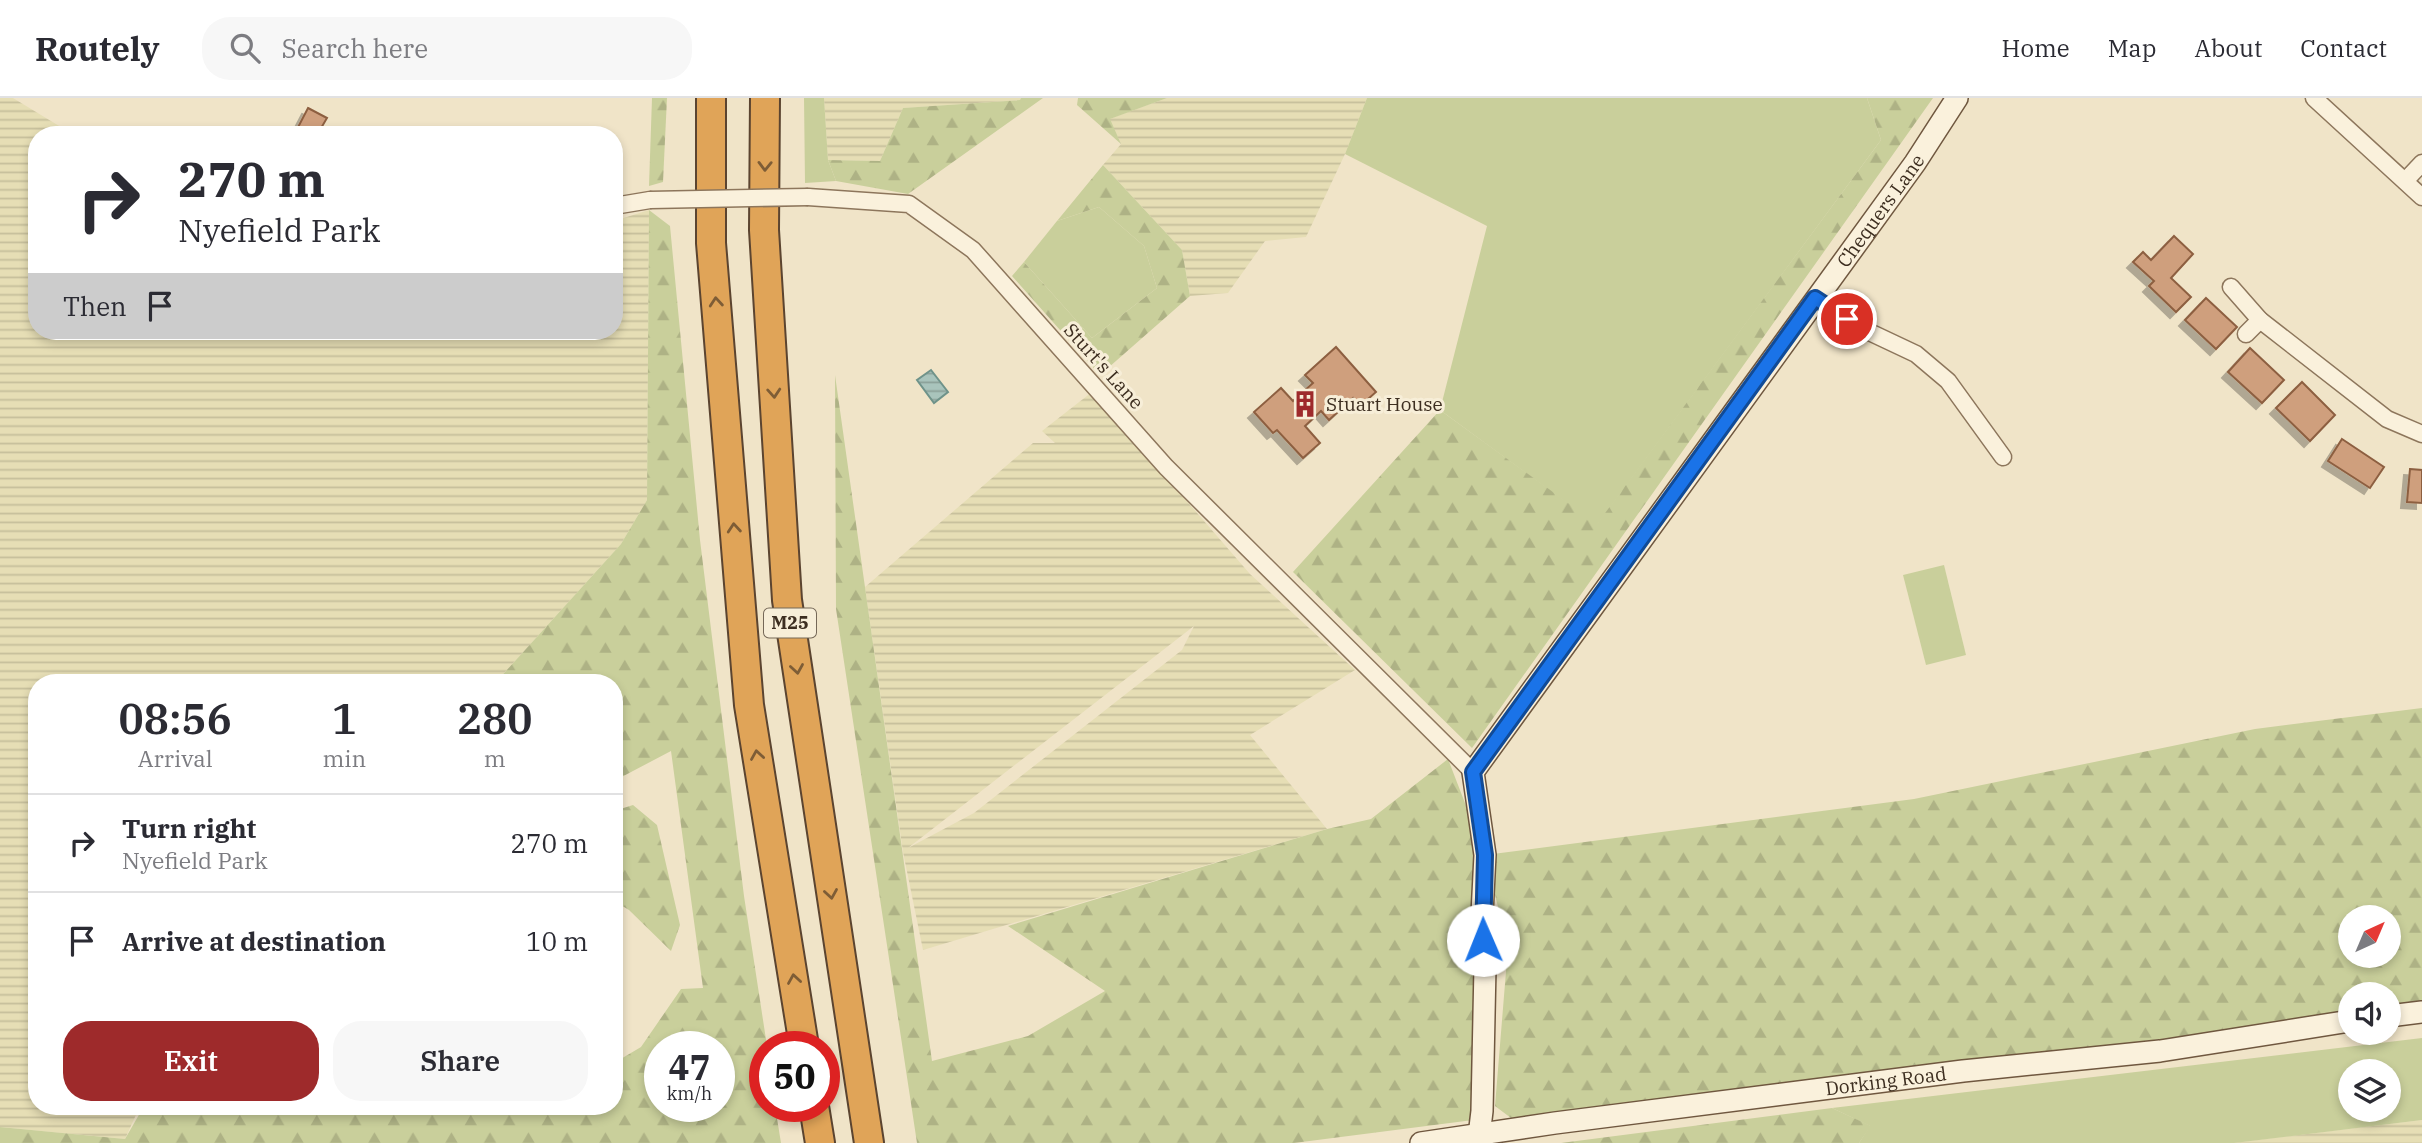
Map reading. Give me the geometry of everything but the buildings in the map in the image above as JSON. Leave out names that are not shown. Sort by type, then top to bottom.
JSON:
[{"type":"highway","name":"M25","points":[[711,98],[711,243],[749,705],[802,1031]]},
{"type":"highway","name":"M25","points":[[765,98],[764,230],[787,600],[869,1143]]},
{"type":"highway","points":[[817,1122],[820,1143]]},
{"type":"main road","name":"Chequers Lane","points":[[1473,772],[1915,163],[1957,98]]},
{"type":"main road","points":[[1473,772],[1485,855],[1482,914],[1482,1111],[1479,1136]]},
{"type":"main road","points":[[2401,1015],[2422,1012]]},
{"type":"main road","name":"Dorking Road","points":[[1421,1143],[1555,1123],[1963,1071],[2160,1051],[2338,1023]]},
{"type":"street","points":[[2314,98],[2422,197]]},
{"type":"street","points":[[2405,181],[2422,163]]},
{"type":"street","name":"Sturt's Lane","points":[[623,204],[650,200],[808,197],[909,204],[973,250],[1166,467],[1473,772]]},
{"type":"street","points":[[2231,287],[2260,320],[2387,419],[2422,434]]},
{"type":"street","points":[[1815,298],[1863,329],[1916,354],[1948,381],[2003,457]]},
{"type":"street","points":[[2246,334],[2260,320]]},
{"type":"shaded area","points":[[0,98],[13,98],[59,126],[28,126],[28,340],[623,340],[623,218],[649,210],[647,500],[621,544],[503,674],[28,674],[28,1115],[136,1115],[125,1139],[0,1127]]},
{"type":"shaded area","points":[[824,98],[1021,98],[903,108],[880,161],[828,160]]},
{"type":"shaded area","points":[[1167,98],[1367,98],[1345,154],[1306,237],[1265,241],[1228,293],[1190,296],[1182,250],[1103,165],[1121,144],[1109,119]]},
{"type":"shaded area","points":[[1092,392],[1250,574],[1355,670],[1250,735],[1327,829],[923,950],[903,852],[865,587],[1033,443],[1055,443],[1042,431]],"holes":[[[1194,626],[1182,650],[974,813],[908,848]]]},
{"type":"shaded area","points":[[2422,1120],[2422,1143],[2232,1143]]},
{"type":"green space","points":[[652,98],[667,98],[663,182],[649,186]]},
{"type":"green space","points":[[804,98],[824,98],[828,160],[836,181],[805,183]]},
{"type":"green space","points":[[1043,98],[908,194],[836,181],[828,160],[880,161],[903,108]]},
{"type":"green space","points":[[1078,98],[1167,98],[1110,119],[1121,144],[1077,105]]},
{"type":"green space","points":[[1367,98],[1867,98],[1881,140],[1597,525],[1440,410],[1487,226],[1345,154]]},
{"type":"green space","points":[[1867,98],[1933,98],[1472,748],[1293,572],[1440,410],[1597,524],[1881,140]]},
{"type":"green space","points":[[1103,165],[1182,250],[1190,296],[1100,375],[1012,276],[1024,262],[1092,338],[1157,288],[1144,246],[1099,207],[1057,221]]},
{"type":"green space","points":[[1099,207],[1144,246],[1157,288],[1092,338],[1024,262],[1057,221]]},
{"type":"green space","points":[[649,210],[670,226],[700,540],[744,896],[765,1031],[749,1031],[749,1122],[778,1122],[781,1143],[0,1143],[0,1127],[125,1139],[139,1115],[623,1115],[623,1058],[644,1043],[644,1122],[735,1122],[735,1031],[652,1031],[681,989],[703,988],[671,751],[623,776],[623,674],[503,674],[621,544],[647,500]]},
{"type":"green space","points":[[835,375],[932,1061],[1028,1036],[1105,991],[1008,926],[1327,829],[1371,819],[1448,759],[1485,855],[1914,799],[2255,729],[2422,708],[2422,1007],[2401,1010],[2401,982],[2338,982],[2338,1017],[1511,1118],[1495,1106],[1508,947],[1486,859],[1481,1119],[1294,1143],[917,1143],[836,609]]},
{"type":"green space","points":[[1944,565],[1966,655],[1926,665],[1903,575]]},
{"type":"green space","points":[[633,805],[657,825],[680,925],[671,951],[623,906],[623,808]]},
{"type":"green space","points":[[2422,1038],[2422,1120],[2234,1143],[1859,1143],[1870,1126],[1832,1108],[2363,1045],[2401,1045],[2401,1040]]},
{"type":"green space","points":[[1832,1108],[1871,1126],[1859,1143],[1561,1143]]},
{"type":"water","points":[[931,370],[948,392],[934,403],[917,380]]},
{"type":"place","name":"Stuart House","points":[[1305,404]]},
{"type":"route","points":[[1483,940],[1485,855],[1473,772],[1815,298],[1847,319]]}]
